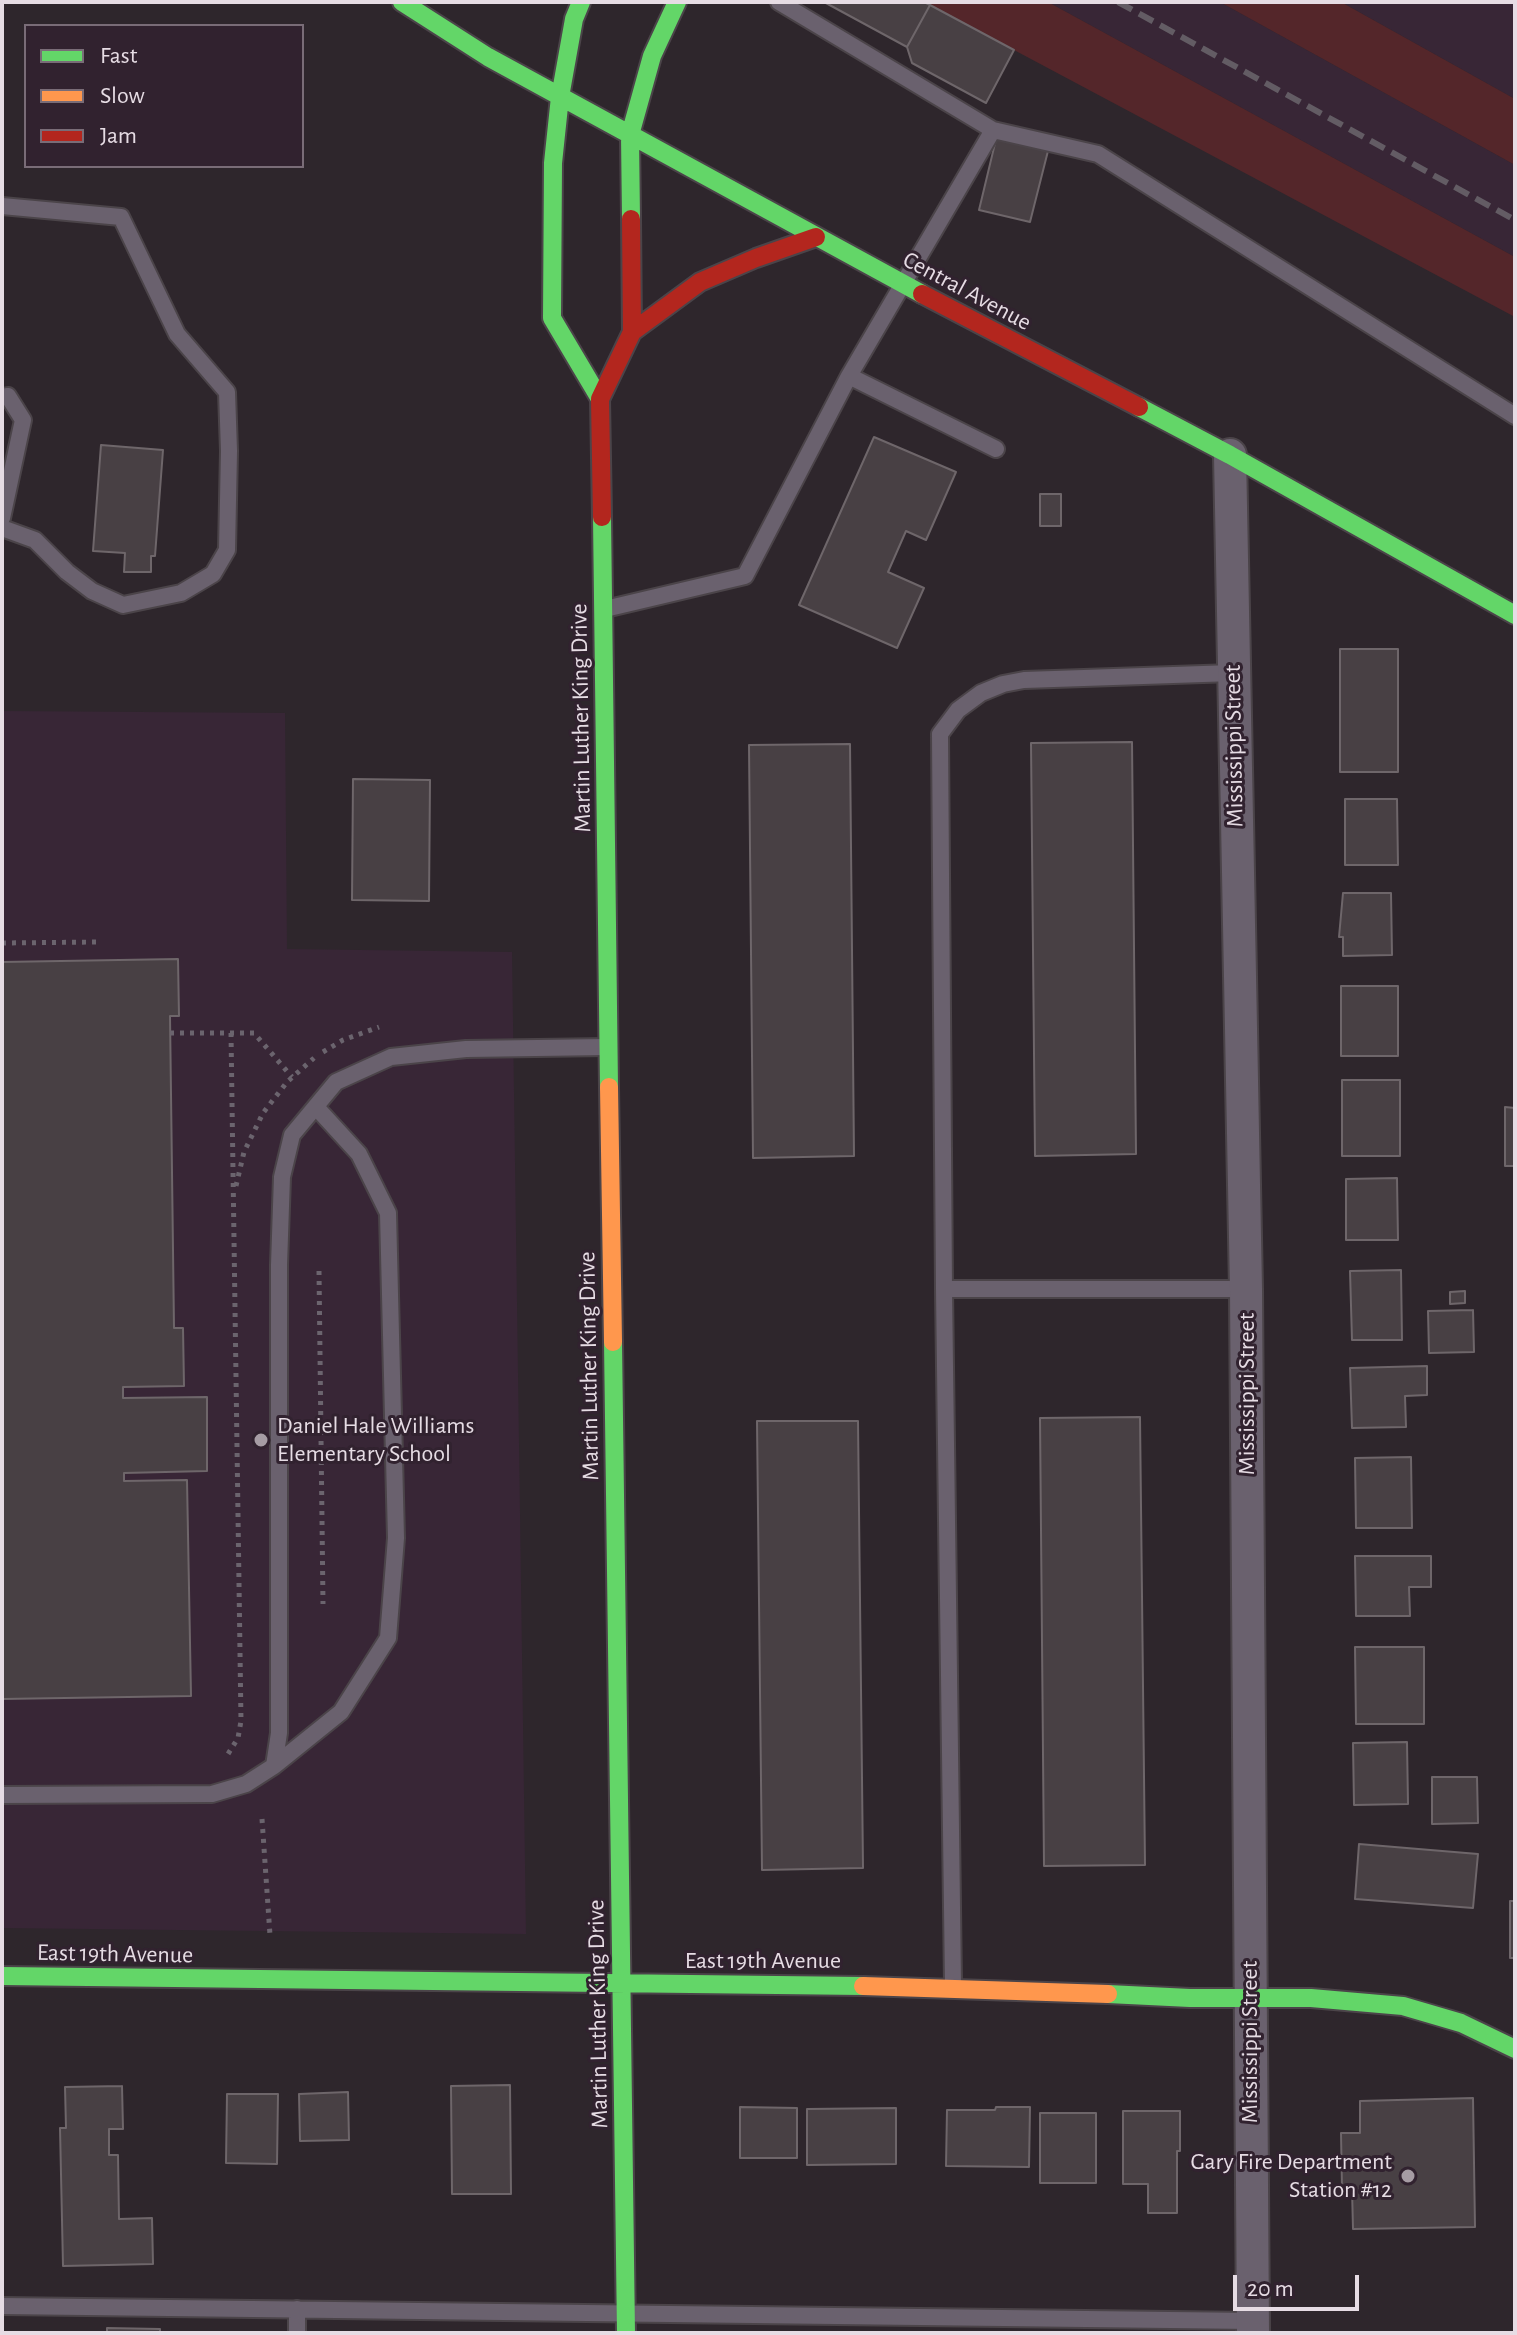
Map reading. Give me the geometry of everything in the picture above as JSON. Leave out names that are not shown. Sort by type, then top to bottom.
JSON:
[{"type":"main road","name":"Central Avenue","points":[[402,2],[488,57],[560,97],[903,284],[1230,455],[1515,615]]},
{"type":"main road","name":"Martin Luther King Drive","points":[[581,2],[574,19],[560,97],[553,163],[552,318],[600,399]]},
{"type":"main road","name":"Martin Luther King Drive","points":[[626,2333],[600,399],[632,332],[630,135],[652,56],[677,2]]},
{"type":"main road","points":[[632,332],[700,282],[816,237]]},
{"type":"main road","name":"East 19th Avenue","points":[[2,1976],[954,1987],[1190,1998],[1337,2000],[1403,2006],[1461,2023],[1515,2049]]},
{"type":"street","name":"Mississippi Street","points":[[1230,455],[1246,1289],[1253,2327]]},
{"type":"lane","points":[[779,2],[993,130],[1098,154],[1515,416]]},
{"type":"lane","points":[[603,610],[745,576],[849,376],[993,130]]},
{"type":"lane","points":[[2,206],[121,217],[177,334],[227,392],[229,451],[227,550],[213,574],[181,593],[123,605],[92,591],[67,572],[35,540],[2,528]]},
{"type":"lane","points":[[849,376],[996,449]]},
{"type":"lane","points":[[2,397],[8,396],[23,420],[2,518]]},
{"type":"lane","points":[[954,1987],[940,734],[958,710],[981,693],[1003,684],[1024,680],[1233,673]]},
{"type":"lane","points":[[274,1766],[279,1733],[279,1265],[282,1177],[292,1135],[336,1082],[391,1057],[466,1049],[609,1047]]},
{"type":"lane","points":[[2,1795],[212,1794],[246,1784],[274,1766],[341,1712],[388,1638],[396,1538],[388,1213],[359,1154],[316,1107]]},
{"type":"lane","points":[[944,1289],[1246,1289]]},
{"type":"lane","points":[[2,2306],[625,2314],[968,2326],[1253,2327]]},
{"type":"lane","points":[[297,2309],[297,2333]]},
{"type":"path","points":[[2,943],[98,942]]},
{"type":"path","points":[[170,1033],[254,1033],[292,1077]]},
{"type":"path","points":[[231,1033],[241,1721],[238,1738],[228,1754],[235,1760]]},
{"type":"path","points":[[319,1271],[318,1431],[323,1604]]},
{"type":"path","points":[[237,1433],[248,1433]]},
{"type":"path","points":[[262,1819],[270,1935]]},
{"type":"shaded area","points":[[924,2],[1048,2],[1515,257],[1515,317]]},
{"type":"shaded area","points":[[1048,2],[1220,2],[1515,165],[1515,257]]},
{"type":"shaded area","points":[[1220,2],[1341,2],[1515,99],[1515,165]]},
{"type":"shaded area","points":[[1341,2],[1515,2],[1515,99]]},
{"type":"shaded area","name":"Daniel Hale Williams Elementary School","points":[[2,711],[285,713],[287,949],[512,952],[526,1934],[2,1928]]},
{"type":"building","points":[[824,2],[924,2],[930,5],[907,47]]},
{"type":"building","points":[[930,5],[1014,50],[986,103],[912,63],[907,47]]},
{"type":"building","points":[[997,135],[1049,147],[1030,222],[979,210]]},
{"type":"building","points":[[874,437],[956,472],[926,540],[906,531],[888,572],[924,588],[897,648],[799,605]]},
{"type":"building","points":[[101,445],[163,450],[155,556],[151,556],[151,572],[124,572],[125,553],[93,551]]},
{"type":"building","points":[[1040,494],[1061,494],[1061,526],[1040,526]]},
{"type":"building","points":[[1340,649],[1398,649],[1398,772],[1340,772]]},
{"type":"building","points":[[1132,742],[1136,1154],[1035,1156],[1031,743]]},
{"type":"building","points":[[850,744],[854,1156],[753,1158],[749,745]]},
{"type":"building","points":[[353,779],[430,780],[429,901],[352,900]]},
{"type":"building","points":[[1345,799],[1397,799],[1398,865],[1345,865]]},
{"type":"building","points":[[1343,893],[1391,893],[1392,955],[1343,956],[1343,937],[1339,937]]},
{"type":"building","points":[[178,959],[179,1016],[170,1016],[174,1328],[183,1328],[184,1386],[123,1387],[123,1398],[207,1397],[207,1471],[124,1473],[124,1481],[187,1480],[191,1696],[2,1699],[2,962]]},
{"type":"building","points":[[1341,986],[1398,986],[1398,1056],[1341,1056]]},
{"type":"building","points":[[1342,1080],[1400,1080],[1400,1156],[1342,1156]]},
{"type":"building","points":[[1505,1107],[1515,1108],[1515,1166],[1505,1166]]},
{"type":"building","points":[[1397,1178],[1398,1240],[1346,1240],[1346,1179]]},
{"type":"building","points":[[1401,1270],[1402,1340],[1352,1340],[1350,1271]]},
{"type":"building","points":[[1465,1291],[1465,1303],[1450,1304],[1450,1292]]},
{"type":"building","points":[[1473,1310],[1474,1352],[1429,1353],[1428,1311]]},
{"type":"building","points":[[1427,1366],[1427,1395],[1405,1396],[1406,1427],[1352,1428],[1350,1368]]},
{"type":"building","points":[[1140,1417],[1145,1865],[1044,1866],[1040,1418]]},
{"type":"building","points":[[757,1421],[858,1421],[863,1868],[762,1870]]},
{"type":"building","points":[[1411,1457],[1412,1528],[1356,1528],[1355,1458]]},
{"type":"building","points":[[1355,1556],[1431,1556],[1431,1587],[1409,1587],[1410,1616],[1356,1616]]},
{"type":"building","points":[[1355,1647],[1424,1647],[1424,1724],[1356,1724]]},
{"type":"building","points":[[1407,1742],[1408,1804],[1354,1805],[1353,1743]]},
{"type":"building","points":[[1432,1777],[1477,1777],[1478,1823],[1432,1824]]},
{"type":"building","points":[[1359,1844],[1478,1854],[1473,1908],[1355,1899]]},
{"type":"building","points":[[1510,1901],[1515,1901],[1515,1958],[1510,1958]]},
{"type":"building","points":[[510,2085],[511,2194],[452,2194],[451,2086]]},
{"type":"building","points":[[122,2086],[123,2129],[109,2129],[109,2155],[118,2155],[119,2219],[152,2218],[153,2264],[63,2266],[60,2128],[66,2128],[65,2087]]},
{"type":"building","points":[[348,2092],[349,2140],[300,2141],[299,2094]]},
{"type":"building","points":[[227,2094],[278,2094],[277,2164],[226,2163]]},
{"type":"building","name":"Gary Fire Department Station #12","points":[[1473,2098],[1475,2227],[1353,2229],[1352,2189],[1342,2189],[1341,2133],[1360,2133],[1360,2101]]},
{"type":"building","points":[[740,2107],[797,2108],[797,2158],[740,2158]]},
{"type":"building","points":[[996,2107],[1030,2107],[1029,2167],[946,2166],[947,2110],[995,2110]]},
{"type":"building","points":[[896,2108],[896,2164],[807,2165],[807,2109]]},
{"type":"building","points":[[1123,2111],[1180,2111],[1177,2213],[1148,2213],[1148,2184],[1123,2184]]},
{"type":"building","points":[[1040,2113],[1096,2113],[1096,2183],[1040,2183]]},
{"type":"building","points":[[107,2328],[160,2329],[160,2333],[107,2333]]},
{"type":"railway","points":[[1118,2],[1515,220]]},
{"type":"traffic: fast","points":[[402,2],[488,57],[922,294]]},
{"type":"traffic: fast","points":[[581,2],[574,19],[560,97],[553,163],[552,318],[600,399]]},
{"type":"traffic: fast","points":[[631,219],[630,135],[652,56],[677,2]]},
{"type":"traffic: fast","points":[[1139,407],[1515,615]]},
{"type":"traffic: fast","points":[[602,517],[609,1087]]},
{"type":"traffic: fast","points":[[613,1342],[626,2333]]},
{"type":"traffic: fast","points":[[2,1976],[863,1986]]},
{"type":"traffic: fast","points":[[1108,1994],[1311,1998],[1403,2006],[1461,2023],[1515,2049]]},
{"type":"traffic: slow","points":[[609,1087],[613,1342]]},
{"type":"traffic: slow","points":[[863,1986],[1108,1994]]},
{"type":"traffic: jam","points":[[602,517],[600,399],[632,332],[631,219]]},
{"type":"traffic: jam","points":[[632,332],[700,282],[816,237]]},
{"type":"traffic: jam","points":[[922,294],[1139,407]]},
{"type":"place","name":"Daniel Hale Williams Elementary School","points":[[261,1440]]},
{"type":"place","name":"Gary Fire Department Station #12","points":[[1408,2176]]}]
